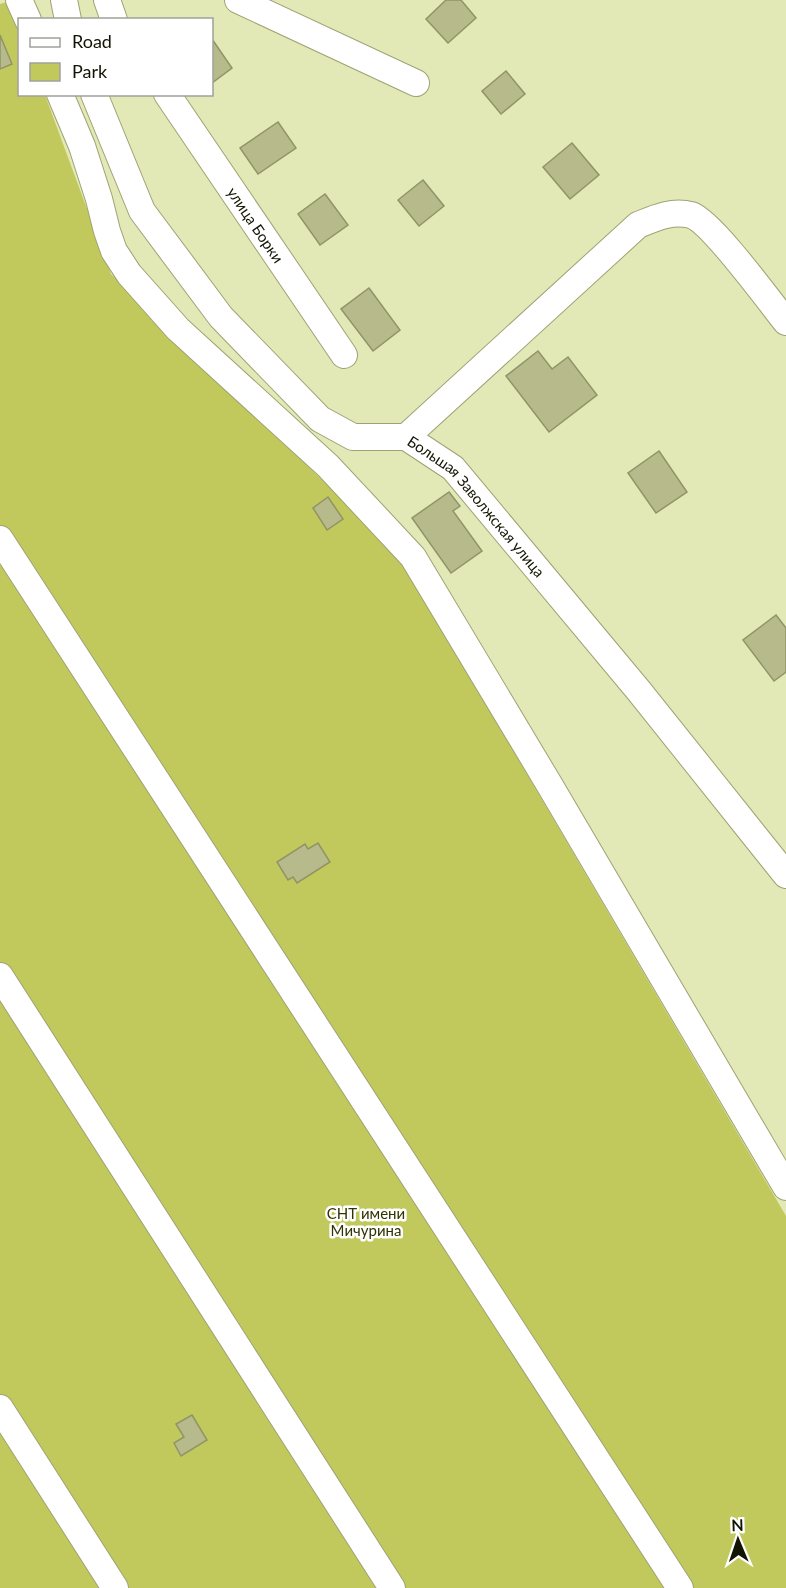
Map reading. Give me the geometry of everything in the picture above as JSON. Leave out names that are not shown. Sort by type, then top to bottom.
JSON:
[{"type":"street","points":[[19,0],[27,18]]},
{"type":"street","points":[[64,0],[68,18]]},
{"type":"street","points":[[107,0],[113,18]]},
{"type":"street","points":[[238,0],[416,83]]},
{"type":"street","points":[[61,96],[82,146],[114,251],[129,274],[178,329],[328,466],[413,557],[786,1187]]},
{"type":"street","name":"Большая Заволжская улица","points":[[95,96],[142,211],[222,317],[320,419],[353,437],[406,437],[453,468],[639,691],[786,875]]},
{"type":"street","name":"улица Борки","points":[[168,96],[344,355]]},
{"type":"street","points":[[406,437],[638,225],[666,214],[692,216],[712,230],[786,322]]},
{"type":"street","points":[[0,538],[680,1588]]},
{"type":"street","points":[[0,976],[392,1588]]},
{"type":"street","points":[[0,1407],[115,1588]]},
{"type":"green space","name":"СНТ имени Мичурина","points":[[10,1],[18,23],[18,96],[45,96],[111,274],[398,554],[786,1216],[786,1588],[0,1588],[0,4]]},
{"type":"building","points":[[446,0],[461,0],[476,18],[448,43],[426,19]]},
{"type":"building","points":[[0,35],[12,64],[0,69]]},
{"type":"building","points":[[213,40],[232,68],[213,82]]},
{"type":"building","points":[[506,71],[525,94],[501,114],[482,91]]},
{"type":"building","points":[[278,122],[296,148],[258,174],[240,148]]},
{"type":"building","points":[[572,143],[599,175],[570,199],[543,167]]},
{"type":"building","points":[[423,180],[444,206],[419,226],[398,200]]},
{"type":"building","points":[[325,194],[348,225],[320,245],[298,214]]},
{"type":"building","points":[[369,288],[400,330],[373,351],[341,309]]},
{"type":"building","points":[[538,351],[552,369],[568,357],[597,395],[549,432],[506,376]]},
{"type":"building","points":[[659,451],[687,492],[656,513],[628,473]]},
{"type":"building","points":[[449,492],[460,506],[453,511],[482,551],[451,573],[412,518]]},
{"type":"building","points":[[328,497],[343,519],[327,530],[313,508]]},
{"type":"building","points":[[776,615],[786,628],[786,672],[774,681],[743,640]]},
{"type":"building","points":[[318,843],[330,862],[297,883],[293,877],[288,880],[277,862],[305,844],[308,849]]},
{"type":"building","points":[[192,1415],[207,1440],[181,1456],[174,1443],[184,1437],[176,1424]]}]
